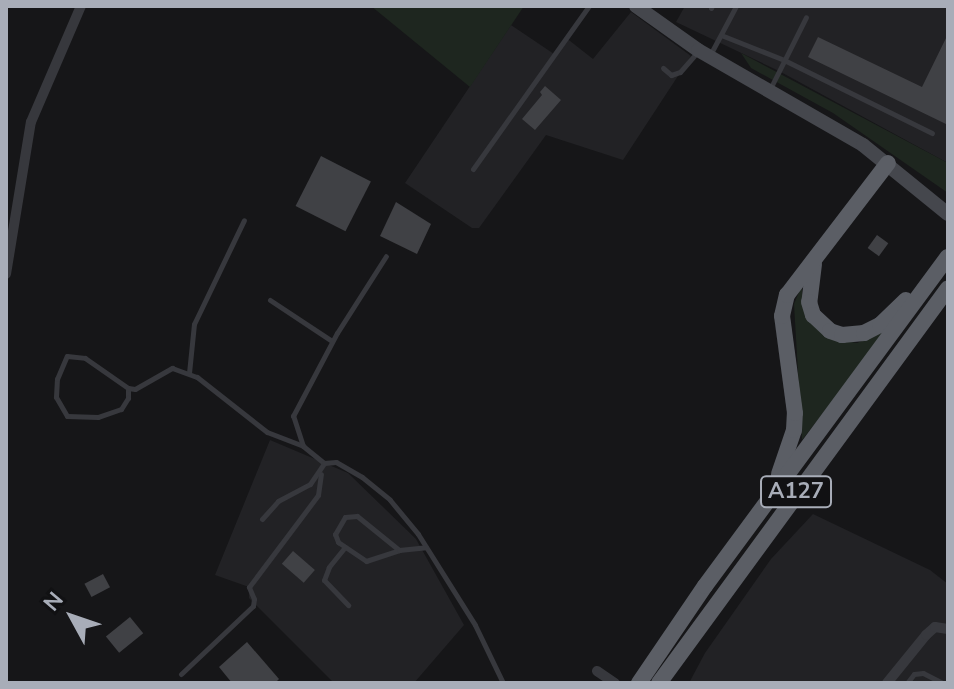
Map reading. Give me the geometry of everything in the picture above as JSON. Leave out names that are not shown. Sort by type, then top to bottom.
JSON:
[{"type":"highway","points":[[744,533],[780,472],[794,430],[794,389],[782,316],[787,295],[888,163]]},
{"type":"highway","points":[[814,262],[808,287],[813,315],[830,331],[853,335],[880,325],[892,314],[948,247]]},
{"type":"highway","name":"A127","points":[[639,683],[744,533],[948,257]]},
{"type":"highway","name":"A127","points":[[659,683],[948,288]]},
{"type":"main road","points":[[636,6],[704,53],[838,129],[888,163],[948,214]]},
{"type":"street","points":[[6,274],[31,122],[81,6]]},
{"type":"street","points":[[887,683],[935,627],[948,629]]},
{"type":"street","points":[[597,671],[615,683]]},
{"type":"lane","points":[[473,169],[589,6]]},
{"type":"lane","points":[[663,68],[671,75],[680,72],[704,53],[721,35],[736,6]]},
{"type":"lane","points":[[769,91],[806,17]]},
{"type":"lane","points":[[721,35],[784,60],[932,133]]},
{"type":"lane","points":[[189,373],[194,324],[244,220]]},
{"type":"lane","points":[[303,446],[293,416],[332,341],[386,256]]},
{"type":"lane","points":[[270,300],[332,341]]},
{"type":"lane","points":[[128,388],[126,403],[107,416],[71,417],[63,412],[56,397],[62,364],[67,356],[85,358],[128,388],[139,387],[172,368],[189,373],[267,432],[303,446],[324,463],[336,462],[362,477],[390,500],[426,547],[475,625],[503,683]]},
{"type":"lane","points":[[181,674],[253,606],[254,599],[249,587],[318,495],[324,463]]},
{"type":"lane","points":[[262,519],[278,501],[310,484],[322,470]]},
{"type":"lane","points":[[399,550],[357,516],[345,517],[335,534],[345,547],[366,561],[399,550],[426,547]]},
{"type":"lane","points":[[345,547],[329,567],[324,580],[348,605]]},
{"type":"lane","points":[[907,683],[914,674],[923,673],[943,683]]},
{"type":"shaded area","points":[[371,6],[524,6],[470,87]]},
{"type":"shaded area","points":[[685,6],[948,6],[946,162],[779,71],[676,22]]},
{"type":"shaded area","points":[[631,12],[691,56],[623,160],[546,135],[479,228],[472,228],[405,183],[511,25],[554,54],[565,37],[593,59]]},
{"type":"shaded area","points":[[741,53],[946,162],[948,159],[948,193],[833,113],[751,68]]},
{"type":"shaded area","points":[[802,285],[802,306],[827,338],[857,343],[888,330],[802,440],[794,304]]},
{"type":"shaded area","points":[[270,440],[348,473],[416,539],[464,625],[414,683],[334,683],[249,598],[249,587],[215,575]]},
{"type":"shaded area","points":[[813,514],[930,570],[948,584],[948,683],[689,683],[705,653],[771,559]]},
{"type":"building","points":[[948,34],[948,125],[808,57],[818,37],[922,87]]},
{"type":"building","points":[[545,86],[561,100],[535,130],[522,119],[542,95],[540,92]]},
{"type":"building","points":[[321,156],[371,181],[345,231],[296,206]]},
{"type":"building","points":[[396,202],[431,224],[417,254],[380,236]]},
{"type":"building","points":[[877,235],[888,243],[879,256],[868,248]]},
{"type":"building","points":[[293,551],[315,570],[304,583],[282,564]]},
{"type":"building","points":[[103,574],[110,587],[92,597],[84,584]]},
{"type":"building","points":[[130,617],[143,633],[119,653],[106,637]]},
{"type":"building","points":[[247,642],[279,679],[275,683],[232,683],[219,667]]}]
